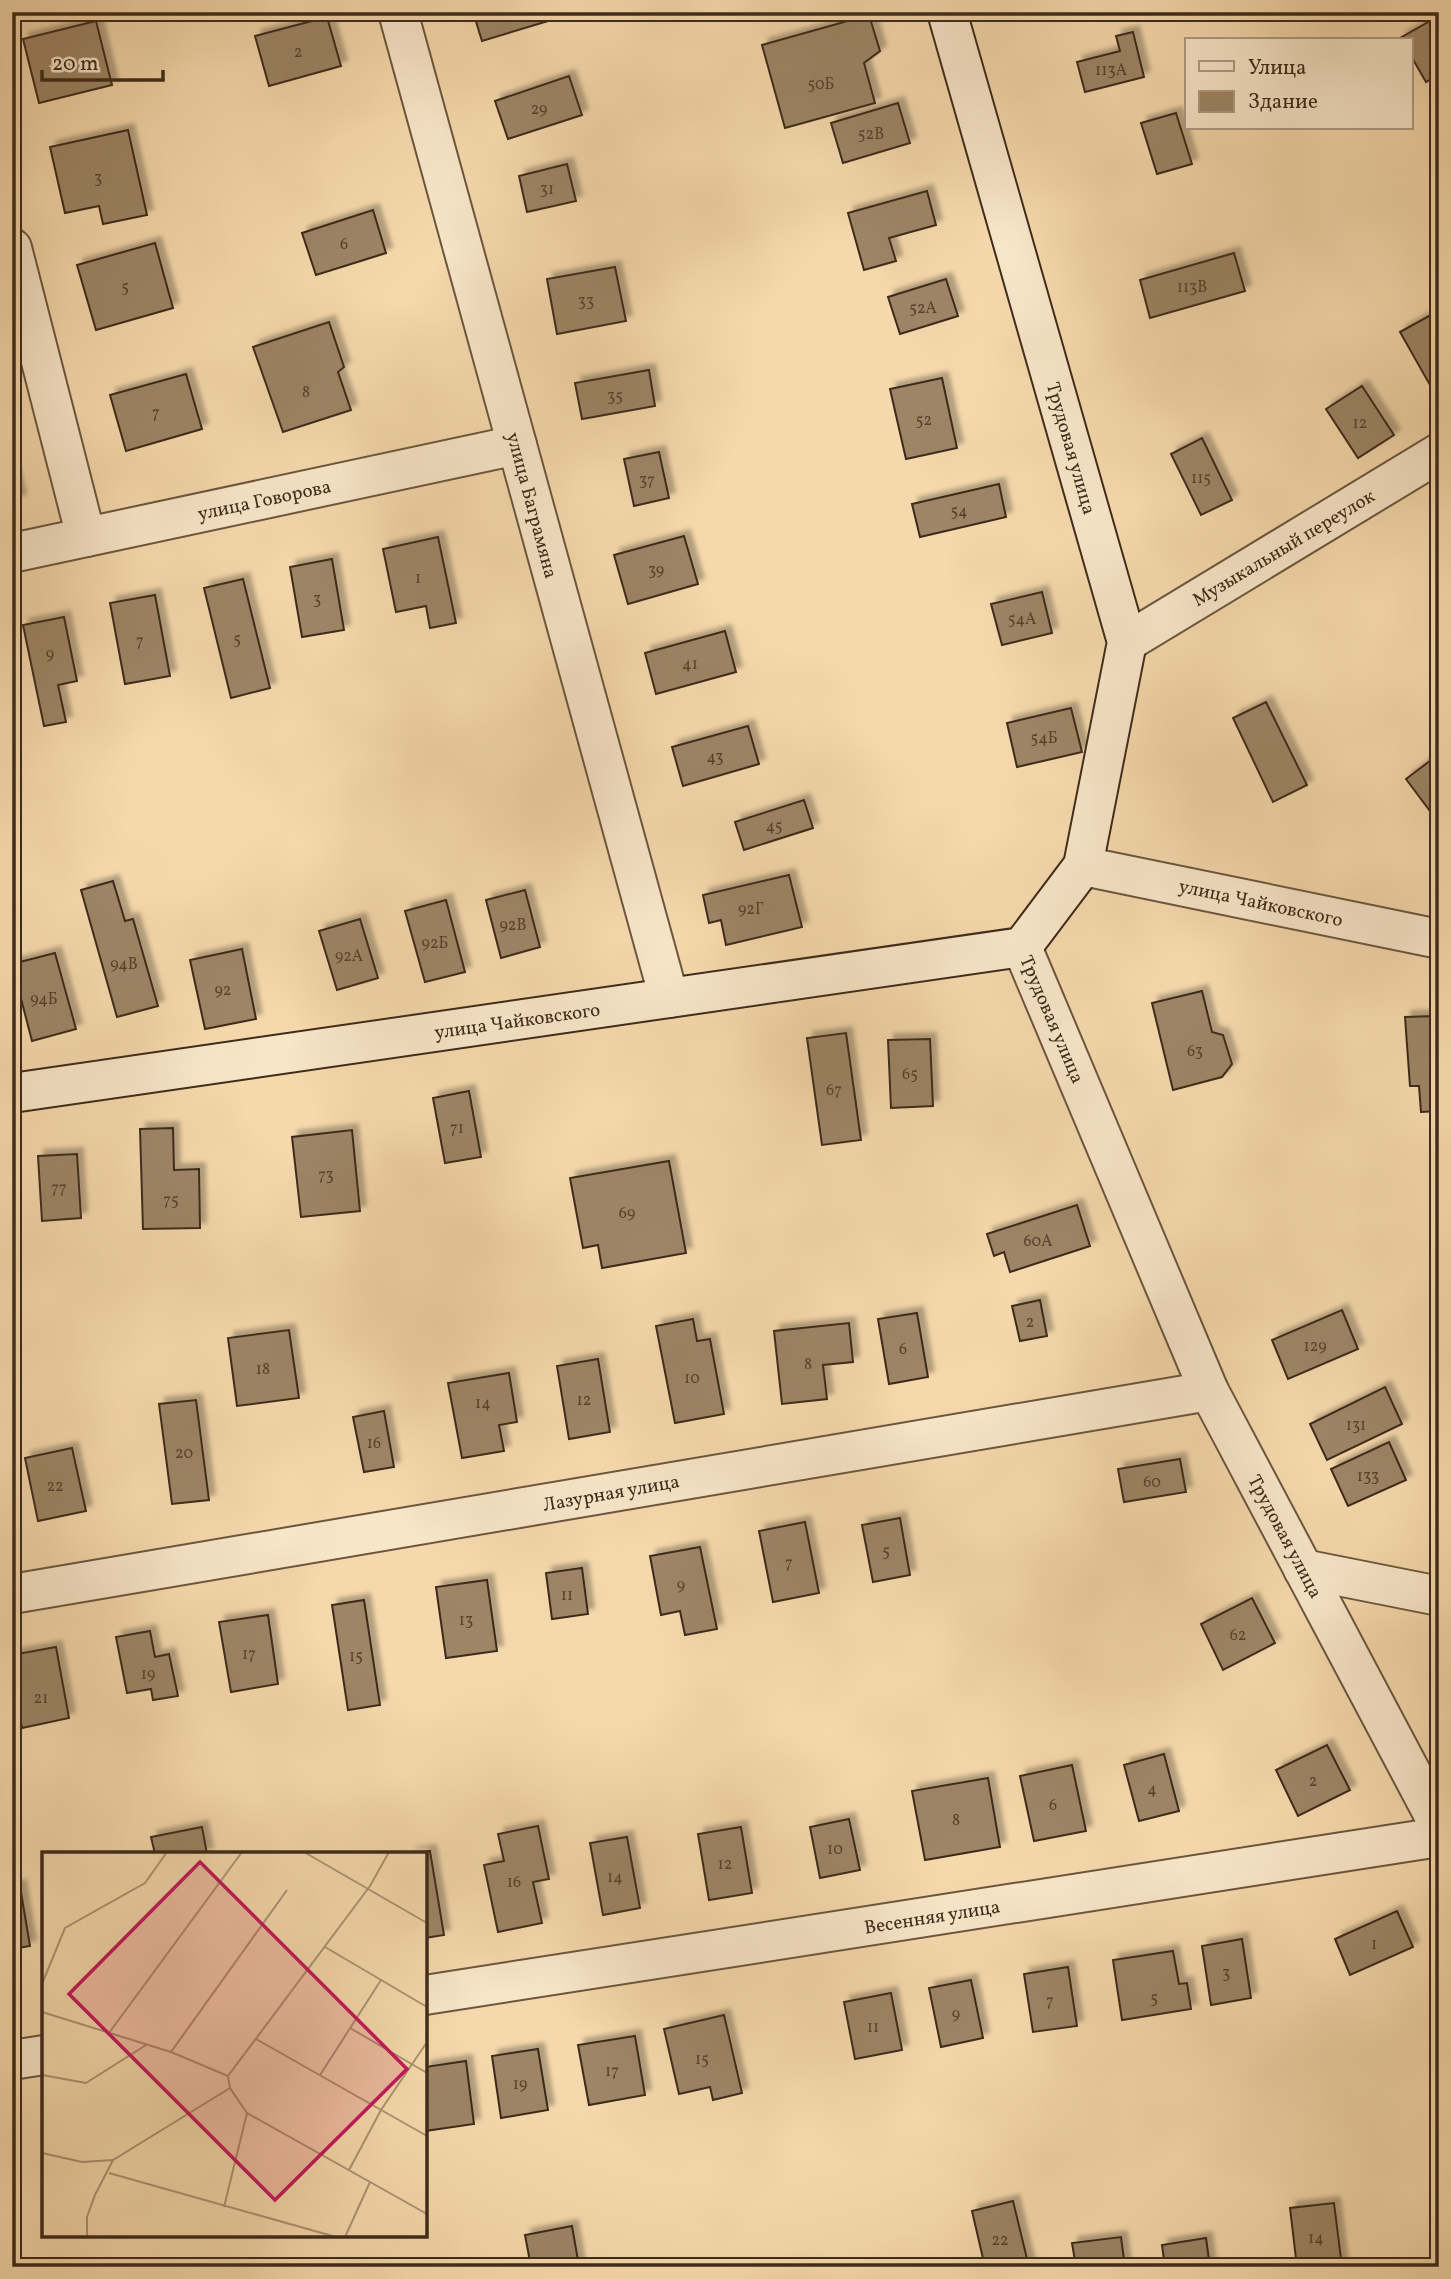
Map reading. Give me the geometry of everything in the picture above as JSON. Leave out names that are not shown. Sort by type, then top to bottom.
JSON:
[{"type":"street","name":"улица Баграмяна","points":[[398,12],[669,998]]},
{"type":"street","name":"Трудовая улица","points":[[947,12],[1127,642],[1083,866],[1022,947],[1209,1391],[1439,1825]]},
{"type":"street","points":[[12,248],[86,537]]},
{"type":"street","name":"улица Говорова","points":[[12,553],[517,445]]},
{"type":"street","name":"Музыкальный переулок","points":[[1127,642],[1439,453]]},
{"type":"street","name":"улица Чайковского","points":[[1083,866],[1439,939]]},
{"type":"street","name":"улица Чайковского","points":[[12,1093],[1022,947]]},
{"type":"street","name":"Лазурная улица","points":[[12,1594],[1209,1391]]},
{"type":"street","points":[[1303,1569],[1439,1596]]},
{"type":"street","name":"Весенняя улица","points":[[427,1995],[1439,1837]]},
{"type":"street","points":[[12,2060],[42,2055]]},
{"type":"building","points":[[473,12],[546,12],[548,21],[482,41]]},
{"type":"building","points":[[869,15],[880,51],[864,63],[875,103],[785,128],[762,45]]},
{"type":"building","points":[[1439,16],[1439,74],[1426,82],[1412,58],[1412,38],[1400,38]]},
{"type":"building","points":[[327,17],[341,66],[269,86],[255,36]]},
{"type":"building","points":[[96,21],[112,85],[39,103],[23,39]]},
{"type":"building","points":[[1133,32],[1144,77],[1085,92],[1077,62],[1120,51],[1116,36]]},
{"type":"building","points":[[569,76],[582,115],[508,139],[495,101]]},
{"type":"building","points":[[898,103],[910,143],[843,163],[831,123]]},
{"type":"building","points":[[1176,113],[1192,164],[1157,174],[1141,123]]},
{"type":"building","points":[[128,130],[147,215],[103,224],[99,206],[65,213],[50,147]]},
{"type":"building","points":[[567,164],[576,201],[527,212],[519,176]]},
{"type":"building","points":[[927,191],[936,225],[889,238],[896,261],[864,270],[848,213]]},
{"type":"building","points":[[373,210],[386,253],[316,275],[302,233]]},
{"type":"building","points":[[155,243],[173,308],[96,330],[77,265]]},
{"type":"building","points":[[1234,253],[1245,291],[1150,318],[1140,280]]},
{"type":"building","points":[[615,267],[626,321],[557,334],[547,279]]},
{"type":"building","points":[[946,279],[958,316],[900,334],[888,297]]},
{"type":"building","points":[[1439,311],[1439,401],[1400,332]]},
{"type":"building","points":[[329,322],[344,367],[338,372],[351,410],[283,432],[253,347]]},
{"type":"building","points":[[649,370],[655,406],[582,419],[575,383]]},
{"type":"building","points":[[186,374],[202,429],[126,451],[110,395]]},
{"type":"building","points":[[942,378],[957,448],[906,459],[890,389]]},
{"type":"building","points":[[1362,386],[1394,435],[1358,458],[1326,409]]},
{"type":"building","points":[[1202,438],[1232,500],[1201,515],[1171,454]]},
{"type":"building","points":[[659,452],[669,498],[634,506],[624,459]]},
{"type":"building","points":[[12,469],[20,500],[12,502]]},
{"type":"building","points":[[999,484],[1006,517],[920,537],[912,504]]},
{"type":"building","points":[[684,536],[698,584],[628,604],[614,555]]},
{"type":"building","points":[[438,537],[456,623],[430,628],[426,606],[396,612],[383,549]]},
{"type":"building","points":[[332,559],[344,630],[302,637],[290,567]]},
{"type":"building","points":[[243,579],[270,688],[231,698],[204,588]]},
{"type":"building","points":[[1042,592],[1052,633],[1002,645],[991,604]]},
{"type":"building","points":[[155,595],[170,676],[125,684],[110,603]]},
{"type":"building","points":[[64,617],[77,681],[58,685],[66,722],[44,726],[23,625]]},
{"type":"building","points":[[725,631],[736,672],[656,694],[645,653]]},
{"type":"building","points":[[1266,702],[1307,785],[1273,802],[1233,718]]},
{"type":"building","points":[[1071,708],[1082,752],[1017,767],[1007,723]]},
{"type":"building","points":[[748,726],[759,764],[683,786],[672,747]]},
{"type":"building","points":[[1439,754],[1439,804],[1430,811],[1406,779]]},
{"type":"building","points":[[804,800],[813,828],[744,850],[735,822]]},
{"type":"building","points":[[789,875],[802,927],[726,945],[721,920],[709,923],[703,895]]},
{"type":"building","points":[[113,881],[125,921],[133,919],[158,1006],[117,1017],[81,890]]},
{"type":"building","points":[[525,890],[540,947],[501,958],[486,900]]},
{"type":"building","points":[[446,900],[465,972],[425,982],[405,911]]},
{"type":"building","points":[[360,919],[378,978],[337,990],[319,931]]},
{"type":"building","points":[[242,949],[256,1019],[205,1029],[190,960]]},
{"type":"building","points":[[55,953],[76,1029],[32,1041],[12,964]]},
{"type":"building","points":[[1202,991],[1212,1032],[1223,1035],[1232,1064],[1222,1077],[1173,1090],[1152,1003]]},
{"type":"building","points":[[1434,1016],[1439,1111],[1421,1112],[1419,1086],[1410,1086],[1405,1017]]},
{"type":"building","points":[[846,1033],[861,1140],[822,1145],[807,1038]]},
{"type":"building","points":[[930,1039],[933,1106],[891,1108],[888,1040]]},
{"type":"building","points":[[469,1091],[481,1157],[445,1163],[433,1098]]},
{"type":"building","points":[[173,1128],[174,1170],[199,1169],[200,1228],[143,1229],[140,1129]]},
{"type":"building","points":[[352,1130],[360,1211],[301,1217],[292,1137]]},
{"type":"building","points":[[77,1154],[81,1218],[42,1221],[38,1156]]},
{"type":"building","points":[[669,1161],[686,1253],[602,1268],[598,1245],[583,1248],[570,1178]]},
{"type":"building","points":[[1077,1205],[1090,1246],[1010,1272],[1004,1252],[994,1256],[987,1234]]},
{"type":"building","points":[[1040,1300],[1047,1336],[1020,1341],[1012,1306]]},
{"type":"building","points":[[1342,1310],[1358,1349],[1288,1379],[1272,1340]]},
{"type":"building","points":[[917,1313],[928,1377],[889,1384],[878,1319]]},
{"type":"building","points":[[693,1319],[697,1341],[710,1339],[724,1414],[675,1423],[656,1326]]},
{"type":"building","points":[[849,1323],[853,1362],[823,1365],[827,1399],[782,1404],[774,1331]]},
{"type":"building","points":[[289,1330],[299,1398],[237,1406],[228,1338]]},
{"type":"building","points":[[598,1359],[610,1432],[569,1439],[557,1366]]},
{"type":"building","points":[[509,1373],[517,1422],[499,1425],[504,1451],[462,1458],[448,1383]]},
{"type":"building","points":[[1385,1387],[1402,1424],[1327,1460],[1310,1424]]},
{"type":"building","points":[[196,1400],[209,1500],[172,1504],[159,1404]]},
{"type":"building","points":[[384,1411],[394,1467],[364,1472],[353,1417]]},
{"type":"building","points":[[1389,1442],[1406,1480],[1348,1506],[1331,1469]]},
{"type":"building","points":[[72,1448],[86,1511],[38,1521],[25,1458]]},
{"type":"building","points":[[1180,1459],[1186,1492],[1124,1502],[1118,1469]]},
{"type":"building","points":[[900,1518],[910,1575],[873,1582],[862,1525]]},
{"type":"building","points":[[805,1522],[819,1593],[773,1602],[759,1531]]},
{"type":"building","points":[[700,1547],[717,1629],[685,1635],[680,1611],[661,1615],[650,1556]]},
{"type":"building","points":[[582,1568],[588,1614],[552,1619],[546,1573]]},
{"type":"building","points":[[487,1580],[497,1651],[446,1658],[436,1587]]},
{"type":"building","points":[[1252,1598],[1275,1643],[1223,1670],[1201,1624]]},
{"type":"building","points":[[364,1600],[380,1705],[348,1710],[332,1605]]},
{"type":"building","points":[[268,1615],[278,1684],[231,1692],[219,1622]]},
{"type":"building","points":[[150,1631],[155,1657],[169,1654],[178,1696],[153,1700],[151,1689],[127,1693],[116,1637]]},
{"type":"building","points":[[56,1647],[69,1718],[22,1728],[12,1676],[12,1655]]},
{"type":"building","points":[[1327,1745],[1350,1790],[1298,1816],[1276,1770]]},
{"type":"building","points":[[1164,1754],[1179,1811],[1139,1821],[1124,1765]]},
{"type":"building","points":[[1072,1765],[1086,1831],[1034,1841],[1020,1776]]},
{"type":"building","points":[[988,1778],[1000,1847],[925,1860],[912,1791]]},
{"type":"building","points":[[849,1819],[860,1870],[820,1878],[810,1827]]},
{"type":"building","points":[[538,1826],[549,1879],[533,1882],[542,1923],[498,1932],[484,1865],[504,1861],[498,1834]]},
{"type":"building","points":[[202,1827],[207,1852],[155,1852],[151,1837]]},
{"type":"building","points":[[741,1827],[752,1893],[709,1900],[698,1834]]},
{"type":"building","points":[[627,1837],[640,1908],[603,1915],[590,1843]]},
{"type":"building","points":[[430,1851],[444,1935],[427,1938],[427,1852],[423,1852]]},
{"type":"building","points":[[20,1886],[30,1946],[12,1949],[12,1887]]},
{"type":"building","points":[[1397,1911],[1413,1947],[1350,1975],[1335,1939]]},
{"type":"building","points":[[1242,1939],[1251,1998],[1211,2005],[1202,1946]]},
{"type":"building","points":[[1173,1951],[1179,1984],[1187,1983],[1191,2009],[1122,2020],[1113,1960]]},
{"type":"building","points":[[1068,1967],[1077,2026],[1033,2032],[1024,1974]]},
{"type":"building","points":[[971,1980],[983,2038],[941,2047],[929,1988]]},
{"type":"building","points":[[891,1993],[902,2050],[855,2059],[844,2002]]},
{"type":"building","points":[[724,2015],[742,2093],[713,2100],[710,2087],[679,2094],[664,2029]]},
{"type":"building","points":[[635,2036],[645,2095],[589,2105],[578,2045]]},
{"type":"building","points":[[538,2049],[548,2110],[501,2118],[492,2056]]},
{"type":"building","points":[[466,2061],[474,2124],[427,2131],[427,2067]]},
{"type":"building","points":[[1013,2201],[1029,2267],[985,2267],[972,2211]]},
{"type":"building","points":[[1334,2203],[1342,2267],[1297,2267],[1290,2208]]},
{"type":"building","points":[[572,2226],[579,2266],[531,2267],[525,2235]]},
{"type":"building","points":[[1121,2237],[1125,2267],[1076,2267],[1072,2243]]},
{"type":"building","points":[[1206,2238],[1210,2267],[1165,2267],[1162,2245]]}]
